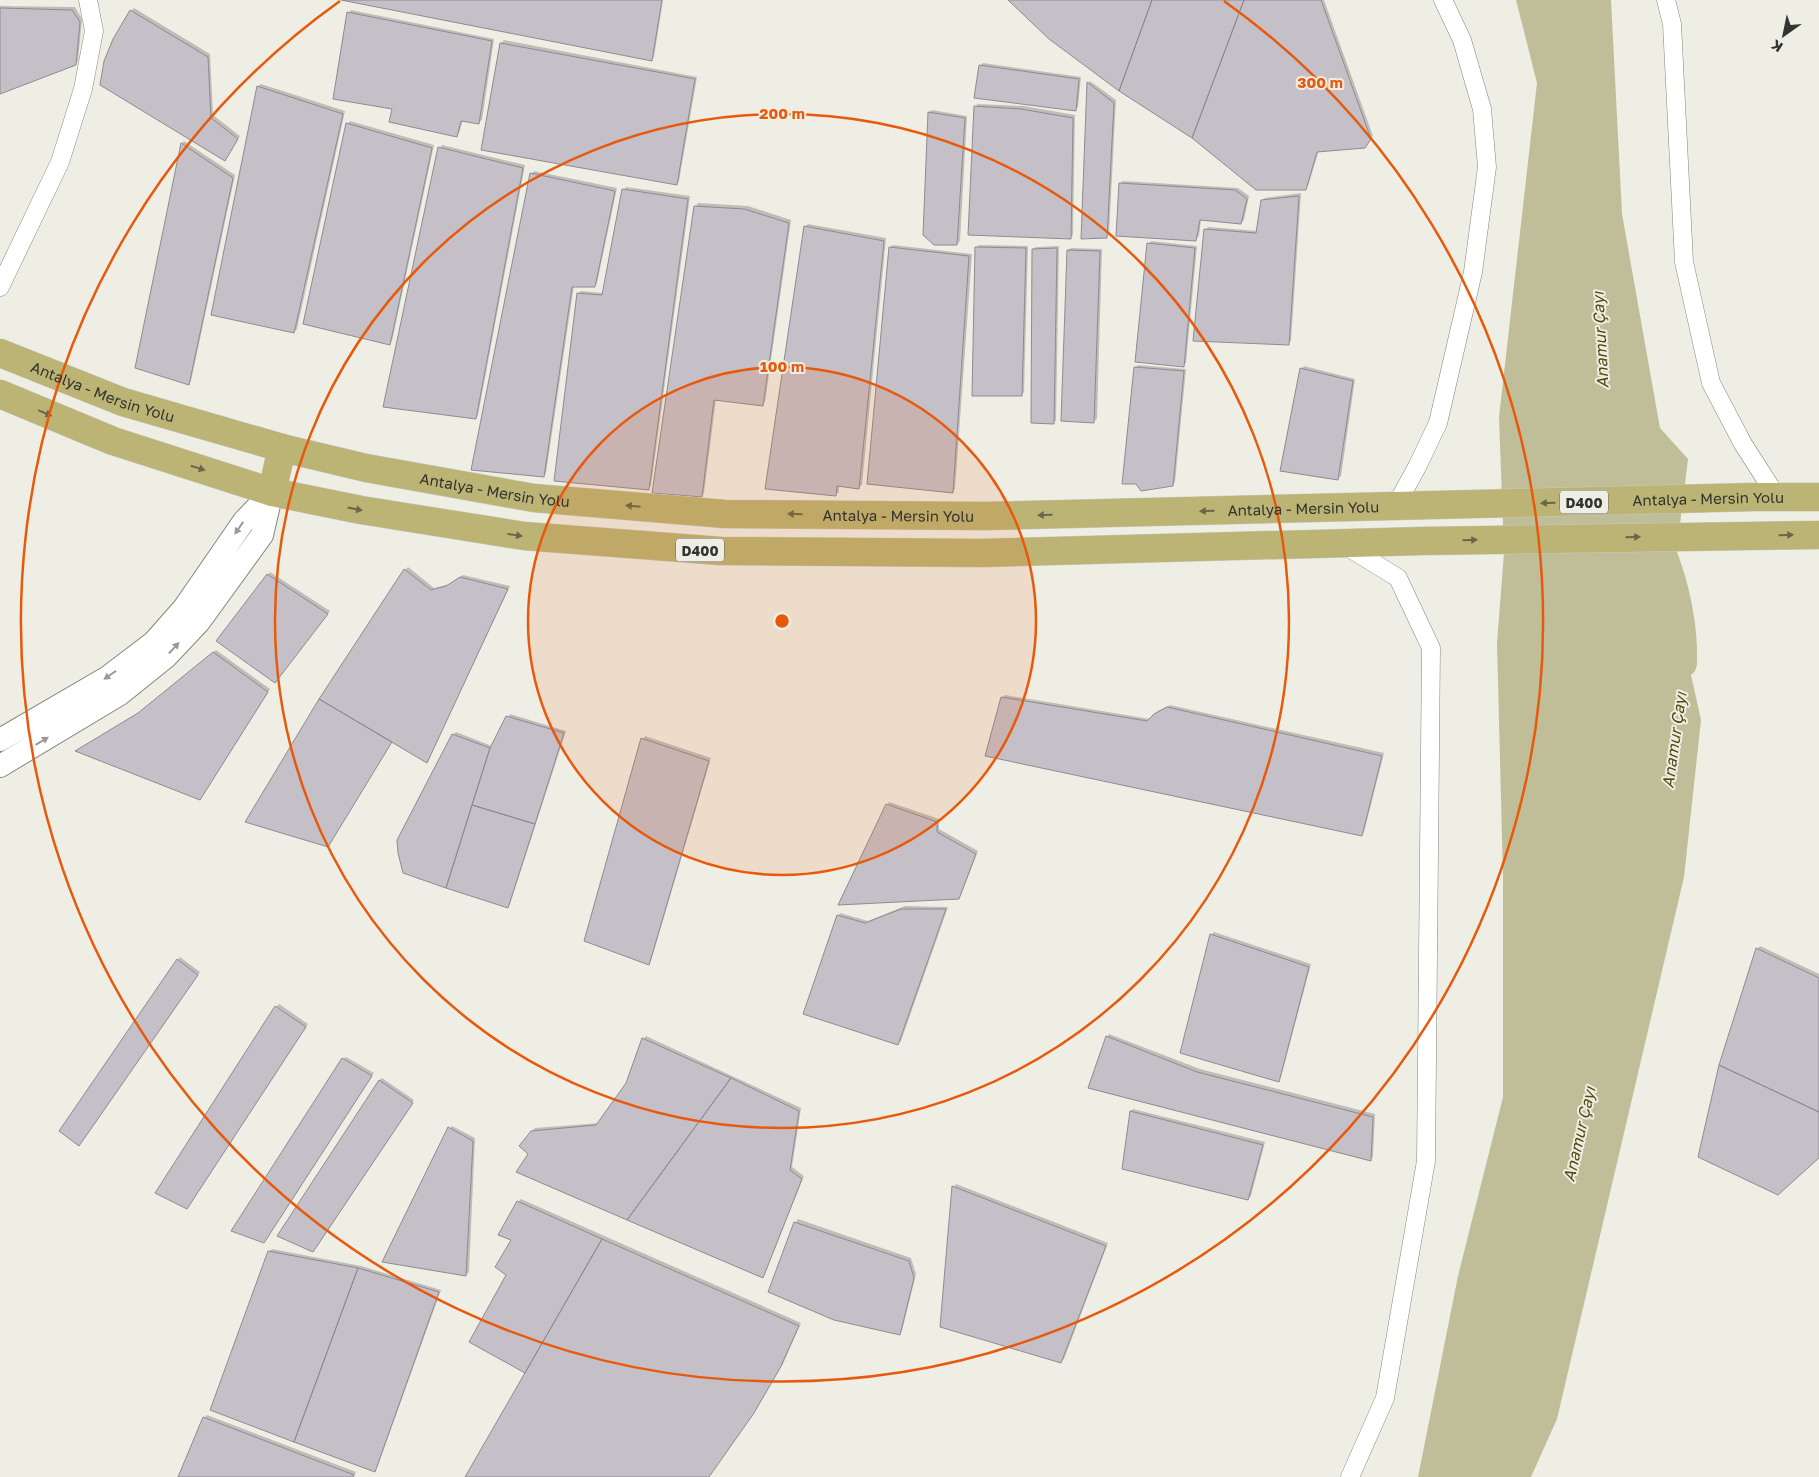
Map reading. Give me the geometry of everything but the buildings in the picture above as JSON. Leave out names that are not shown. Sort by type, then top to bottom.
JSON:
[{"type":"highway","name":"Antalya - Mersin Yolu","points":[[0,352],[123,402],[282,448],[366,468],[534,498],[725,514],[986,516],[1819,497]]},
{"type":"highway","name":"D400","points":[[0,394],[113,441],[272,492],[361,510],[524,536],[720,551],[983,553],[1422,541],[1819,535]]},
{"type":"highway","points":[[272,492],[282,448]]},
{"type":"street","points":[[0,287],[60,162],[83,89],[94,31],[88,0]]},
{"type":"street","points":[[1404,507],[1417,467],[1438,423],[1473,272],[1487,167],[1482,109],[1462,40],[1442,0]]},
{"type":"street","points":[[1666,0],[1672,24],[1684,262],[1711,383],[1743,444],[1766,497]]},
{"type":"street","points":[[0,740],[108,677],[154,642],[184,608],[244,521],[272,492]]},
{"type":"street","points":[[0,766],[120,694],[166,656],[199,622],[262,535],[272,492]]},
{"type":"street","points":[[1342,544],[1398,578],[1431,648],[1426,1161],[1385,1398],[1350,1477]]},
{"type":"water","points":[[1516,0],[1611,0],[1622,214],[1660,428],[1688,459],[1672,589],[1701,720],[1684,877],[1557,1419],[1531,1477],[1418,1477],[1458,1276],[1503,1097],[1503,876],[1497,643],[1504,553],[1499,417],[1537,83]]},
{"type":"waterway","name":"Anamur Çayı","points":[[1659,547],[1669,575],[1679,619],[1682,663]]}]
